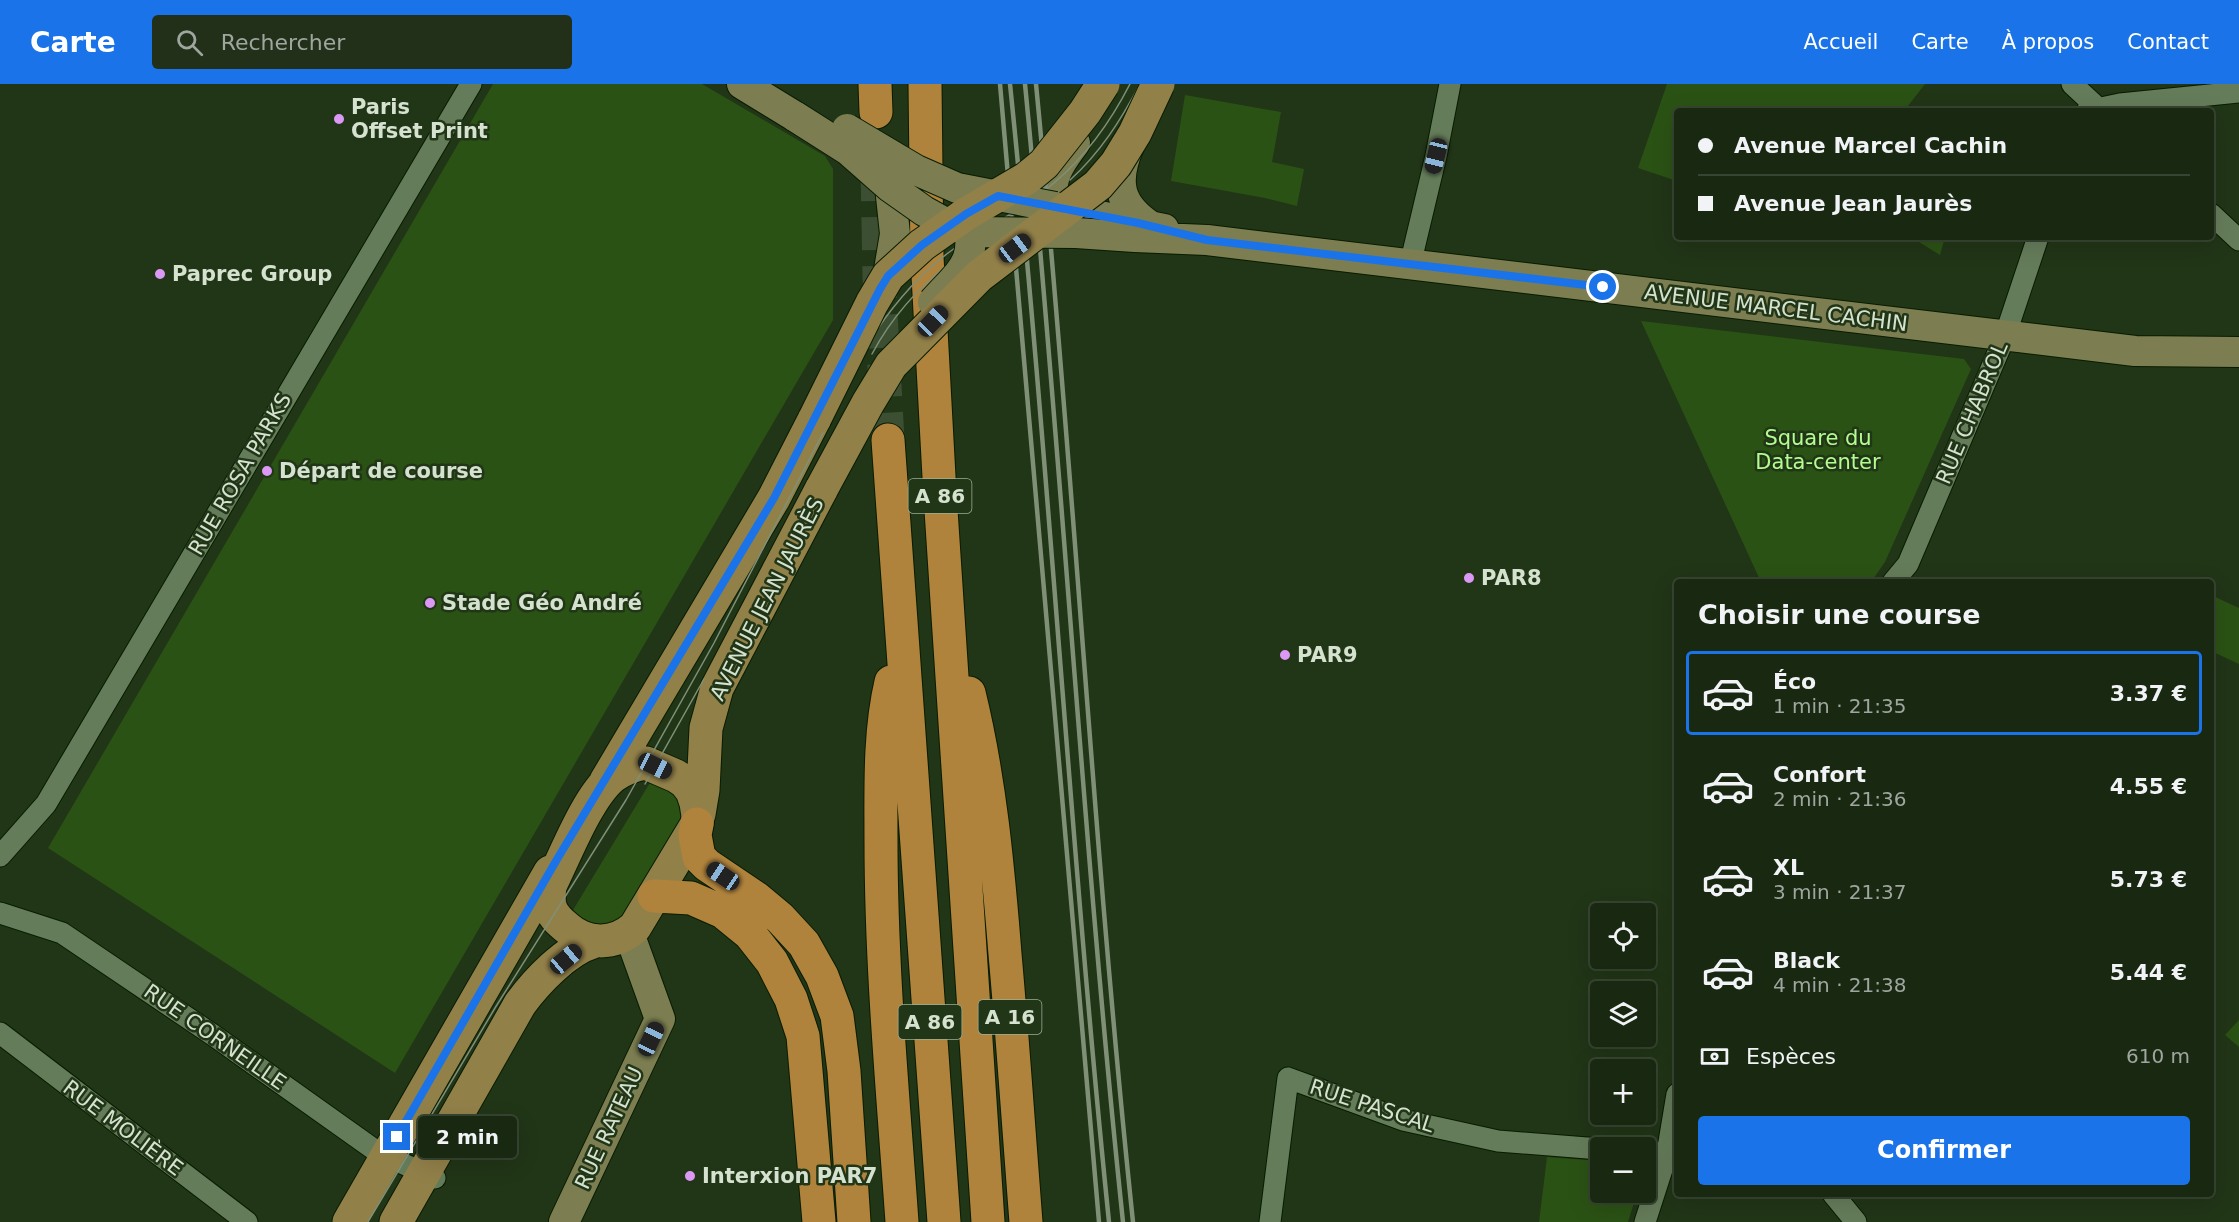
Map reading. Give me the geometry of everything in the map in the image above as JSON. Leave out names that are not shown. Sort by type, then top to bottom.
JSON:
[{"type":"highway","name":"A 86","points":[[926,84],[927,256],[948,619],[988,1222]]},
{"type":"highway","name":"A 86","points":[[888,440],[944,1222]]},
{"type":"highway","name":"A 16","points":[[948,619],[974,715],[992,813],[1026,1222]]},
{"type":"highway","points":[[902,640],[890,686],[884,732],[881,800],[885,973],[902,1222]]},
{"type":"highway","points":[[698,820],[694,835],[699,857],[780,918],[804,944],[822,976],[837,1016],[844,1071],[854,1222]]},
{"type":"highway","points":[[654,896],[691,898],[723,912],[750,934],[772,962],[791,999],[803,1036],[819,1222]]},
{"type":"main road","name":"AVENUE JEAN JAURÈS","points":[[349,1222],[507,944],[774,498],[872,303],[888,276],[922,245],[961,215],[998,196],[1044,164],[1085,112],[1103,84]]},
{"type":"main road","name":"AVENUE JEAN JAURÈS","points":[[698,820],[703,790],[706,728],[717,688],[822,488],[891,365],[979,276],[1056,220],[1098,185],[1116,164],[1133,137],[1158,84]]},
{"type":"main road","points":[[396,1222],[430,1176],[520,1004],[537,982],[577,950],[593,942],[610,940],[629,933],[654,896],[698,820],[694,797],[685,782],[655,766],[633,765],[612,777],[595,799],[550,886],[549,898],[554,916],[573,933],[593,942]]},
{"type":"street","name":"RUE ROSA PARKS","points":[[0,856],[45,804],[471,84]]},
{"type":"street","points":[[742,84],[799,109],[916,170],[961,215],[970,249],[967,264],[923,314],[891,365]]},
{"type":"street","points":[[772,84],[890,187],[924,211],[1056,220]]},
{"type":"street","points":[[1056,220],[1052,184],[1055,171],[1097,112],[1111,84]]},
{"type":"street","points":[[1410,265],[1436,156],[1450,84]]},
{"type":"street","points":[[2072,84],[2093,108]]},
{"type":"street","points":[[2103,108],[2120,104],[2239,92]]},
{"type":"street","points":[[1133,137],[1122,162],[1120,186],[1126,203],[1141,226]]},
{"type":"street","points":[[888,276],[895,234],[890,187]]},
{"type":"street","points":[[998,196],[1056,220]]},
{"type":"street","points":[[2214,217],[2239,240]]},
{"type":"street","name":"AVENUE MARCEL CACHIN","points":[[1056,220],[1141,226],[1207,240],[2135,351],[2239,352]]},
{"type":"street","name":"RUE CHABROL","points":[[1896,579],[1908,564],[2005,336],[2037,240]]},
{"type":"street","name":"RUE CORNEILLE","points":[[0,913],[62,933],[386,1156],[430,1176]]},
{"type":"street","name":"RUE RATEAU","points":[[564,1222],[660,1019],[629,933]]},
{"type":"street","name":"RUE MOLIÈRE","points":[[0,1033],[247,1222]]},
{"type":"street","name":"RUE PASCAL","points":[[1270,1222],[1288,1078],[1403,1120],[1498,1141],[1590,1148]]},
{"type":"street","points":[[1645,1222],[1667,1154],[1674,1112]]},
{"type":"street","points":[[1656,1153],[1667,1154]]},
{"type":"street","points":[[1835,1197],[1856,1222]]},
{"type":"green space","name":"Stade Géo André","points":[[493,84],[702,84],[825,156],[833,169],[833,320],[395,1073],[48,848]]},
{"type":"green space","points":[[1667,84],[1925,84],[1906,108],[1674,108],[1674,180],[1638,168]]},
{"type":"green space","points":[[1185,95],[1281,112],[1272,162],[1304,169],[1297,206],[1171,181]]},
{"type":"green space","points":[[1916,240],[1944,240],[1940,255]]},
{"type":"green space","name":"Square du Data-center","points":[[1641,321],[1964,359],[1971,369],[1885,562],[1873,579],[1760,579]]},
{"type":"green space","points":[[2214,596],[2239,608],[2239,664],[2214,652]]},
{"type":"green space","points":[[654,776],[678,800],[681,822],[622,920],[595,930],[570,915]]},
{"type":"green space","points":[[2239,1020],[2239,1047],[2225,1035]]},
{"type":"green space","points":[[1547,1157],[1590,1160],[1590,1203],[1634,1203],[1628,1222],[1539,1222]]},
{"type":"tunnel","points":[[877,168],[879,277],[888,440]]},
{"type":"tram line","points":[[368,1222],[495,1008],[626,800],[714,643],[876,331],[902,296],[932,266],[955,248],[1031,201],[1067,172],[1097,137],[1130,84]]},
{"type":"tram line","points":[[1070,180],[1091,159],[1109,135],[1140,84]]},
{"type":"tram line","points":[[872,354],[897,315],[940,271],[963,253],[1045,201]]},
{"type":"tram line","points":[[645,784],[704,679]]},
{"type":"railway","points":[[1000,84],[1099,1222]]},
{"type":"railway","points":[[1010,84],[1109,1222]]},
{"type":"railway","points":[[1025,84],[1096,938],[1123,1222]]},
{"type":"railway","points":[[1036,84],[1106,938],[1133,1222]]},
{"type":"place","name":"Paris Offset Print","points":[[339,119]]},
{"type":"place","name":"Paprec Group","points":[[160,274]]},
{"type":"place","name":"Départ de course","points":[[267,471]]},
{"type":"place","name":"PAR8","points":[[1469,578]]},
{"type":"place","name":"Stade Géo André","points":[[430,603]]},
{"type":"place","name":"PAR9","points":[[1285,655]]},
{"type":"place","name":"Interxion PAR7","points":[[690,1176]]},
{"type":"route","points":[[397,1137],[507,944],[774,498],[880,289],[902,261],[922,245],[966,214],[998,196],[1138,223],[1207,240],[1603,287]]}]
